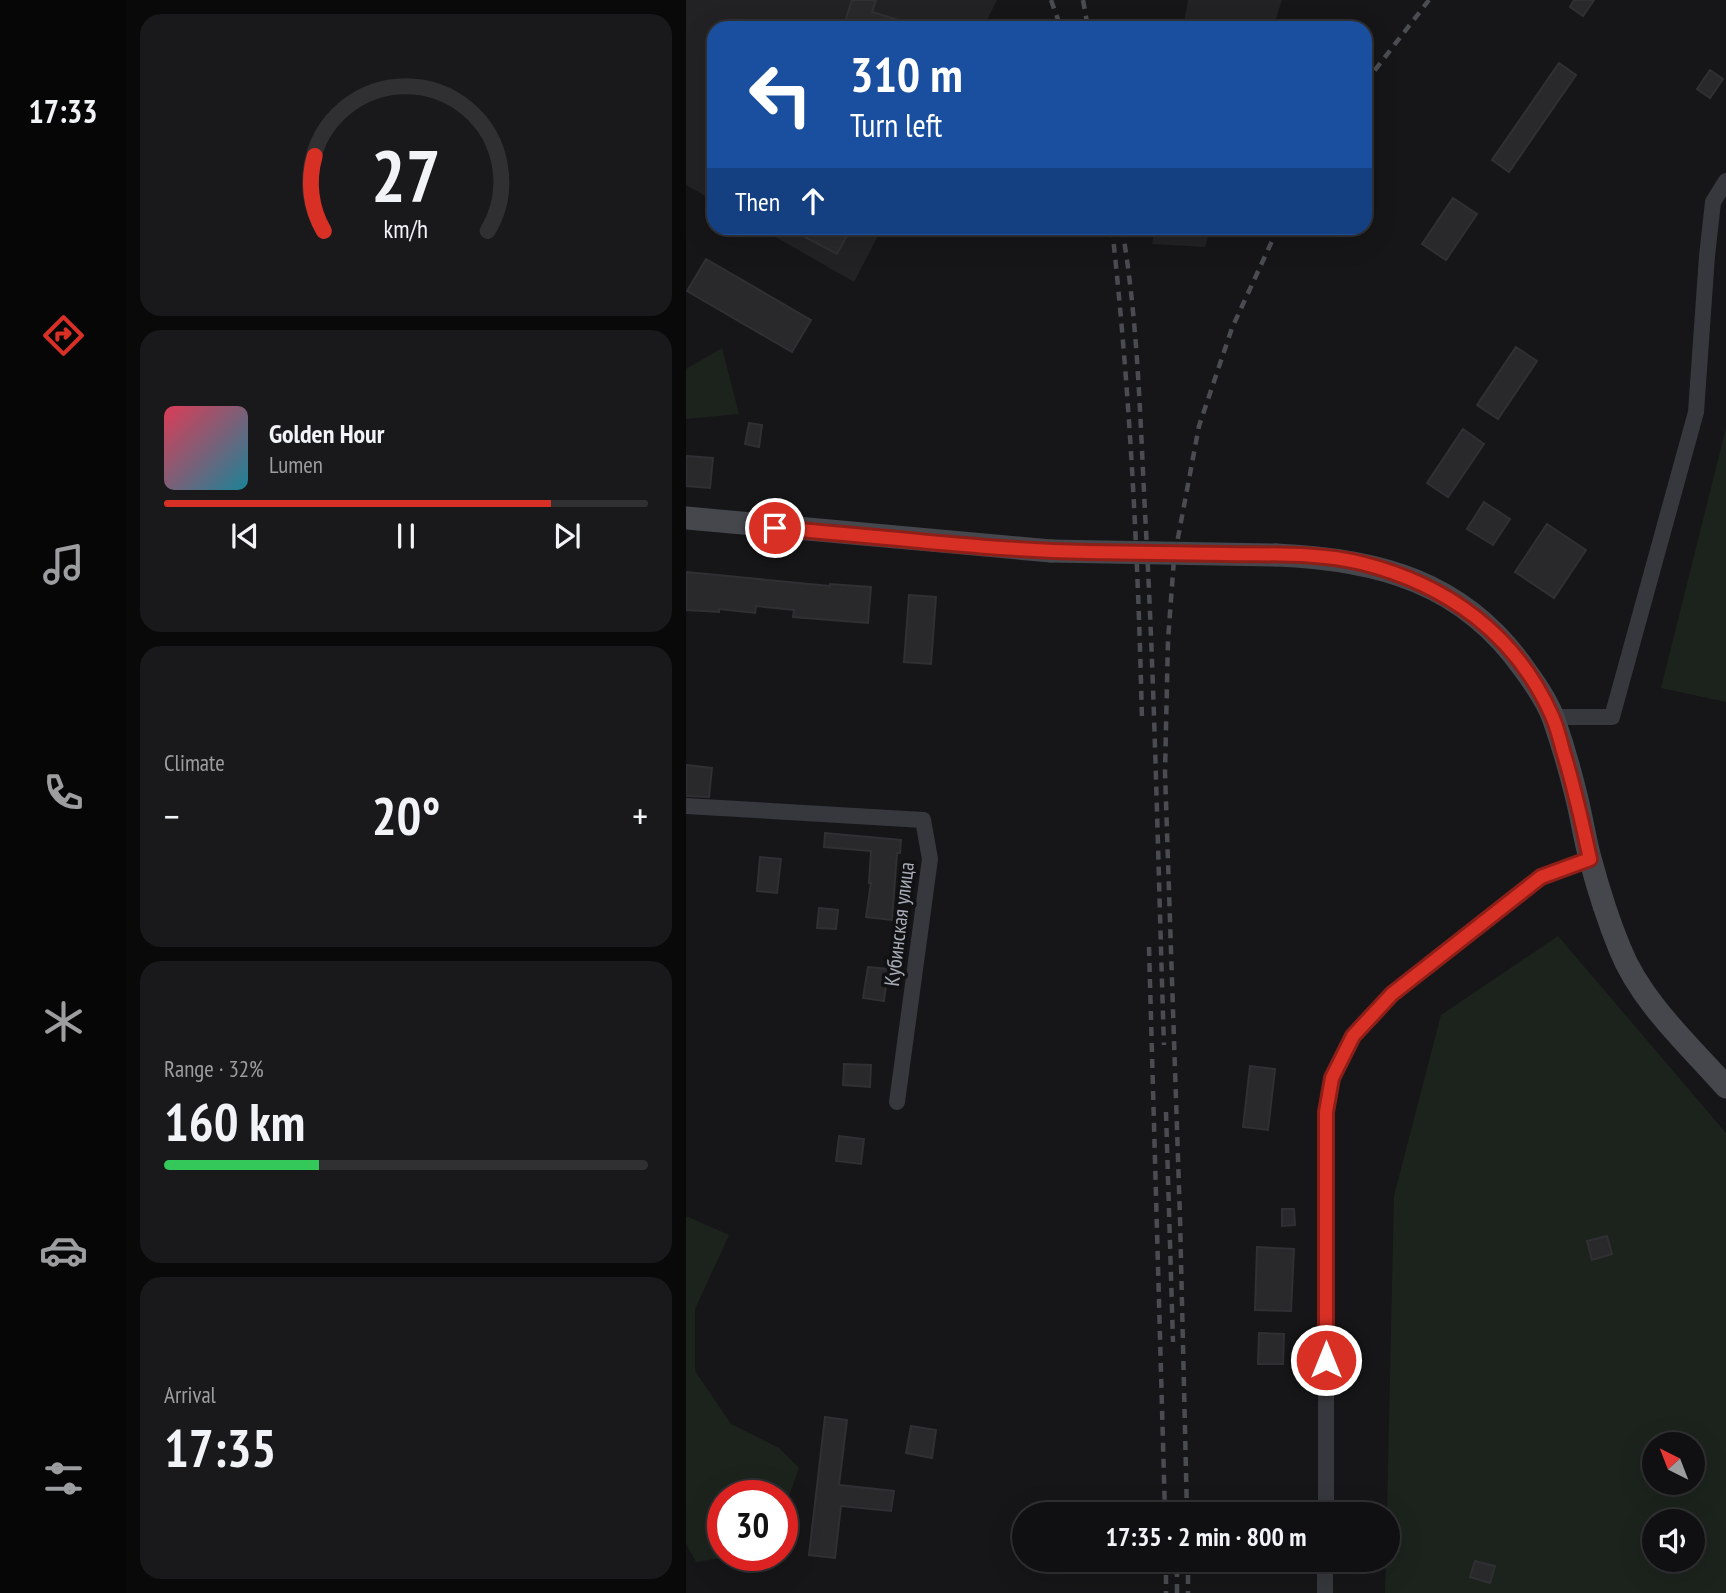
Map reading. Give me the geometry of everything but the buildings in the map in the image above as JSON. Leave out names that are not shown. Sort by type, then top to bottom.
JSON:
[{"type":"main road","points":[[686,518],[1051,551],[1320,557],[1360,563],[1438,591],[1470,611],[1496,635],[1536,686],[1553,717],[1575,791],[1590,859],[1621,951],[1641,988],[1726,1087]]},
{"type":"street","points":[[1553,717],[1612,717],[1696,412],[1713,202],[1726,181]]},
{"type":"street","name":"Кубинская улица","points":[[686,806],[923,820],[930,859],[897,1102]]},
{"type":"street","points":[[1326,1502],[1326,1112],[1332,1078],[1353,1036],[1392,994],[1541,877],[1590,859]]},
{"type":"street","points":[[1325,1572],[1325,1593]]},
{"type":"shaded area","points":[[686,0],[997,0],[986,21],[707,21],[707,197],[686,185]]},
{"type":"shaded area","points":[[1188,0],[1282,0],[1275,21],[1184,21]]},
{"type":"shaded area","points":[[772,235],[878,235],[854,282]]},
{"type":"shaded area","points":[[1154,235],[1209,235],[1205,247],[1152,244]]},
{"type":"shaded area","points":[[722,348],[739,414],[686,419],[686,369]]},
{"type":"shaded area","points":[[1726,428],[1726,702],[1661,688]]},
{"type":"shaded area","points":[[1558,936],[1726,1133],[1726,1593],[1385,1593],[1386,1572],[1400,1572],[1400,1502],[1387,1502],[1394,1196],[1441,1015]]},
{"type":"shaded area","points":[[686,1216],[729,1235],[695,1309],[695,1371],[731,1424],[779,1448],[799,1468],[795,1480],[707,1480],[707,1560],[696,1562],[686,1544]]},
{"type":"railway","points":[[1051,0],[1058,21]]},
{"type":"railway","points":[[1083,0],[1087,21]]},
{"type":"railway","points":[[1372,74],[1429,0]]},
{"type":"railway","points":[[1113,235],[1132,473],[1142,720]]},
{"type":"railway","points":[[1123,235],[1132,298],[1140,405],[1164,1045]]},
{"type":"railway","points":[[1187,1502],[1165,772],[1168,640],[1174,559],[1199,426],[1232,328],[1275,235]]},
{"type":"railway","points":[[1149,947],[1165,1502]]},
{"type":"railway","points":[[1166,1112],[1173,1342]]},
{"type":"railway","points":[[1166,1572],[1166,1593]]},
{"type":"railway","points":[[1177,1572],[1177,1593]]},
{"type":"railway","points":[[1188,1572],[1188,1593]]},
{"type":"route","points":[[775,528],[1051,551],[1276,555],[1320,557],[1360,563],[1438,591],[1470,611],[1517,658],[1536,686],[1553,717],[1575,791],[1590,859],[1541,877],[1392,994],[1353,1036],[1332,1078],[1326,1112],[1326,1360]]}]
